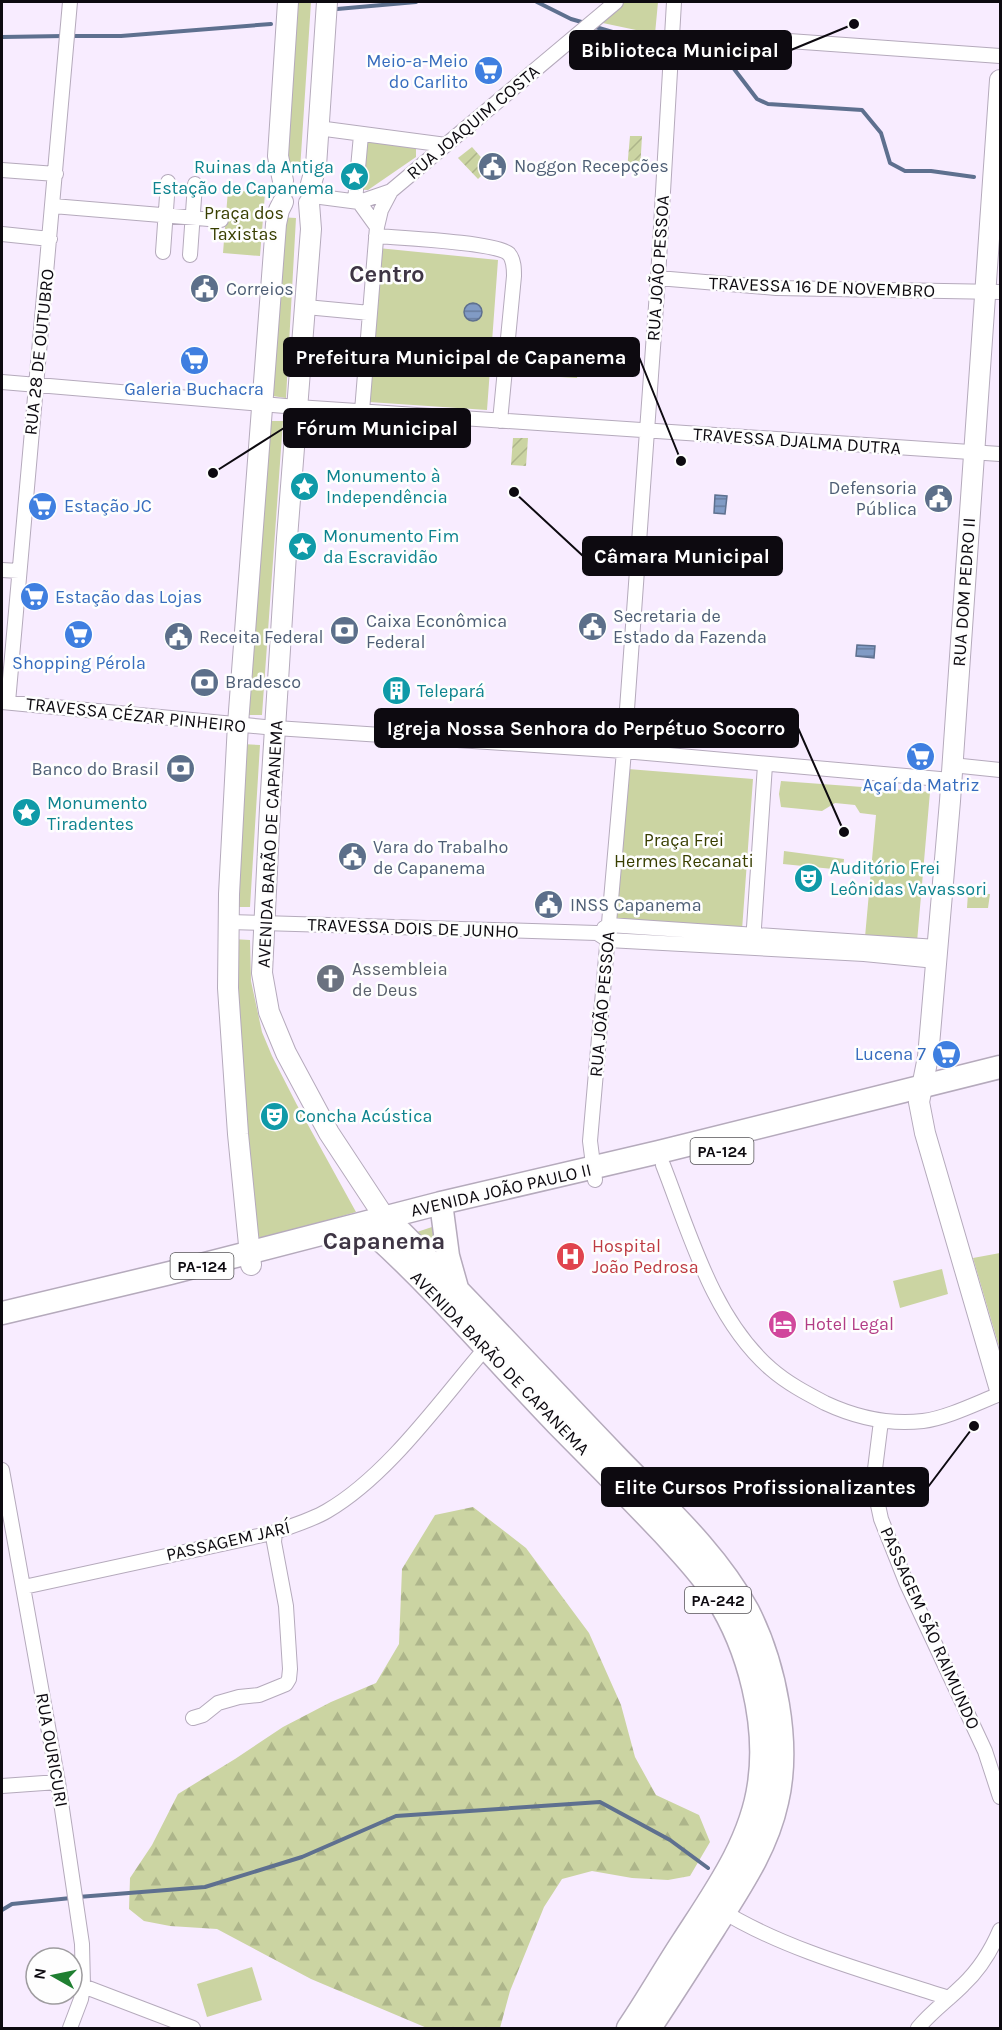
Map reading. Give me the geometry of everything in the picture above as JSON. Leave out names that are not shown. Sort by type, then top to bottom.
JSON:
[{"type":"main road","name":"AVENIDA JOÃO PAULO II","points":[[594,1174],[663,1165],[920,1094],[1000,1067]]},
{"type":"main road","name":"AVENIDA JOÃO PAULO II","points":[[2,1327],[441,1210],[920,1094],[1000,1081]]},
{"type":"main road","points":[[441,1210],[448,1256],[458,1289]]},
{"type":"main road","name":"AVENIDA BARÃO DE CAPANEMA","points":[[389,1223],[398,1256],[492,1341],[647,1502],[700,1574],[725,1592],[752,1683],[761,1735],[762,1759],[769,1788],[726,1871],[716,1908],[650,2028]]},
{"type":"main road","name":"AVENIDA BARÃO DE CAPANEMA","points":[[389,1223],[458,1289],[492,1341]]},
{"type":"main road","name":"AVENIDA JOÃO PAULO II","points":[[2,1313],[251,1259]]},
{"type":"main road","name":"AVENIDA BARÃO DE CAPANEMA","points":[[628,2028],[716,1908]]},
{"type":"street","name":"RUA 28 DE OUTUBRO","points":[[5,702],[50,239],[70,2]]},
{"type":"street","points":[[283,181],[278,156],[288,2]]},
{"type":"street","name":"AVENIDA BARÃO DE CAPANEMA","points":[[327,2],[316,166],[311,194],[311,229],[297,407],[262,973],[264,991],[276,1033],[329,1133],[389,1223]]},
{"type":"street","name":"RUA JOAQUIM COSTA","points":[[311,194],[357,201],[390,191],[616,2]]},
{"type":"street","name":"RUA JOÃO PESSOA","points":[[594,1174],[590,1141],[603,936],[609,925],[624,751],[658,278],[674,2]]},
{"type":"street","points":[[789,41],[1000,56]]},
{"type":"street","name":"RUA DOM PEDRO II","points":[[920,1094],[927,1066],[952,773],[975,452],[994,292],[1000,80]]},
{"type":"street","points":[[318,128],[446,145]]},
{"type":"street","points":[[362,135],[357,201],[377,231],[481,246],[504,251],[511,256],[514,276],[500,421]]},
{"type":"street","points":[[2,170],[56,174]]},
{"type":"street","points":[[298,175],[303,176],[311,194],[299,209],[287,206],[279,191],[287,177],[298,175]]},
{"type":"street","points":[[164,252],[168,182]]},
{"type":"street","points":[[190,255],[195,184]]},
{"type":"street","points":[[362,411],[377,231],[381,210],[390,191]]},
{"type":"street","name":"AVENIDA BARÃO DE CAPANEMA","points":[[251,1259],[238,1134],[228,988],[229,922],[238,724],[261,404],[276,224],[283,202]]},
{"type":"street","points":[[53,206],[221,220]]},
{"type":"street","points":[[2,234],[50,239]]},
{"type":"street","name":"TRAVESSA 16 DE NOVEMBRO","points":[[658,278],[787,288],[994,292]]},
{"type":"street","points":[[306,307],[369,313]]},
{"type":"street","name":"TRAVESSA DJALMA DUTRA","points":[[2,382],[297,407],[1000,454]]},
{"type":"street","points":[[2,570],[19,572]]},
{"type":"street","name":"TRAVESSA CÉZAR PINHEIRO","points":[[5,702],[276,728],[624,751],[765,765],[952,773],[1000,770]]},
{"type":"street","points":[[753,941],[765,765]]},
{"type":"street","name":"TRAVESSA DOIS DE JUNHO","points":[[229,922],[753,941]]},
{"type":"street","name":"TRAVESSA DOIS DE JUNHO","points":[[609,925],[864,954],[936,954]]},
{"type":"street","points":[[663,1165],[715,1294],[729,1320],[770,1369],[790,1384],[835,1407],[881,1420],[901,1422],[925,1420],[1000,1392],[925,1132],[920,1094]]},
{"type":"street","name":"PASSAGEM JARÍ","points":[[24,1587],[275,1532],[300,1524],[327,1511],[355,1492],[391,1457],[492,1341]]},
{"type":"street","name":"PASSAGEM SÃO RAIMUNDO","points":[[881,1420],[875,1469],[875,1491],[881,1519],[906,1582],[985,1751],[1000,1797]]},
{"type":"street","name":"RUA OURICURI","points":[[2,1470],[58,1782],[82,1946]]},
{"type":"street","points":[[193,1718],[218,1703],[239,1697],[259,1695],[286,1684],[289,1679],[286,1606],[274,1542],[275,1532]]},
{"type":"street","points":[[2,1786],[58,1782]]},
{"type":"street","points":[[716,1908],[754,1928],[814,1953],[949,1998]]},
{"type":"street","points":[[918,2028],[979,1969],[992,1950],[1000,1930]]},
{"type":"street","points":[[84,1986],[193,2028]]},
{"type":"street","name":"RUA OURICURI","points":[[70,2028],[77,2006]]},
{"type":"green space","points":[[292,2],[311,2],[300,170],[282,168]]},
{"type":"green space","points":[[623,2],[658,2],[655,34],[598,22]]},
{"type":"green space","points":[[630,136],[642,136],[640,171],[627,170]]},
{"type":"green space","points":[[354,140],[416,147],[416,157],[368,190],[349,189]]},
{"type":"green space","points":[[472,147],[486,163],[487,170],[478,179],[458,158]]},
{"type":"green space","name":"Praça dos Taxistas","points":[[228,190],[265,193],[260,256],[223,253]]},
{"type":"green space","points":[[278,217],[296,218],[286,398],[266,395]]},
{"type":"green space","points":[[378,248],[498,260],[487,410],[369,402]]},
{"type":"green space","points":[[528,346],[580,349],[577,378],[525,375]]},
{"type":"green space","points":[[264,421],[283,421],[262,715],[246,715]]},
{"type":"green space","points":[[513,438],[528,438],[526,466],[511,465]]},
{"type":"green space","points":[[241,744],[260,745],[250,907],[232,907]]},
{"type":"green space","name":"Praça Frei Hermes Recanati","points":[[628,769],[753,779],[742,930],[615,923]]},
{"type":"green space","points":[[781,781],[930,792],[917,942],[865,937],[876,815],[860,813],[855,805],[835,803],[822,811],[781,807],[779,794]]},
{"type":"green space","points":[[784,851],[844,859],[843,870],[783,864]]},
{"type":"green space","points":[[968,893],[990,894],[988,908],[967,908]]},
{"type":"green space","points":[[233,939],[250,940],[251,981],[262,1032],[297,1105],[356,1212],[246,1244]]},
{"type":"green space","points":[[432,1227],[442,1271],[405,1236]]},
{"type":"green space","points":[[1000,1253],[1000,1350],[973,1258]]},
{"type":"green space","points":[[942,1269],[948,1294],[900,1308],[893,1281]]},
{"type":"green space","points":[[473,1507],[526,1548],[589,1633],[621,1705],[635,1757],[656,1795],[699,1815],[710,1842],[690,1876],[668,1880],[632,1878],[592,1871],[562,1879],[544,1907],[510,1991],[500,2028],[427,2028],[311,1979],[217,1929],[170,1926],[144,1921],[129,1909],[130,1878],[152,1845],[178,1794],[283,1727],[331,1702],[376,1683],[399,1644],[402,1569],[435,1515]]},
{"type":"green space","points":[[252,1967],[262,2000],[207,2017],[197,1984]]},
{"type":"water","points":[[469,303],[477,303],[482,308],[480,319],[469,321],[464,316],[464,308]]},
{"type":"water","points":[[715,495],[727,496],[725,514],[714,513]]},
{"type":"water","points":[[857,645],[875,646],[874,658],[856,656]]},
{"type":"waterway","points":[[337,9],[416,2]]},
{"type":"waterway","points":[[537,2],[571,19],[585,23]]},
{"type":"waterway","points":[[71,36],[121,36],[271,24]]},
{"type":"waterway","points":[[592,26],[616,33],[685,42],[728,61],[757,99],[768,104],[862,110],[881,133],[890,163],[905,171],[931,171],[974,177]]},
{"type":"waterway","points":[[2,37],[64,36]]},
{"type":"waterway","points":[[78,1897],[205,1887],[302,1857],[396,1816],[600,1802],[670,1840],[708,1868]]},
{"type":"waterway","points":[[2,1910],[12,1904],[71,1898]]},
{"type":"place","name":"Biblioteca Municipal","points":[[854,24]]},
{"type":"place","name":"Meio-a-Meio do Carlito","points":[[489,71]]},
{"type":"place","name":"Noggon Recepções","points":[[493,166]]},
{"type":"place","name":"Ruinas da Antiga Estação de Capanema","points":[[355,177]]},
{"type":"place","name":"Correios","points":[[205,289]]},
{"type":"place","name":"Galeria Buchacra","points":[[194,360]]},
{"type":"place","name":"Prefeitura Municipal de Capanema","points":[[681,461]]},
{"type":"place","name":"Fórum Municipal","points":[[213,473]]},
{"type":"place","name":"Monumento à Independência","points":[[305,486]]},
{"type":"place","name":"Câmara Municipal","points":[[514,492]]},
{"type":"place","name":"Defensoria Pública","points":[[938,498]]},
{"type":"place","name":"Estação JC","points":[[43,506]]},
{"type":"place","name":"Monumento Fim da Escravidão","points":[[302,546]]},
{"type":"place","name":"Estação das Lojas","points":[[34,597]]},
{"type":"place","name":"Secretaria de Estado da Fazenda","points":[[592,626]]},
{"type":"place","name":"Caixa Econômica Federal","points":[[345,631]]},
{"type":"place","name":"Shopping Pérola","points":[[79,634]]},
{"type":"place","name":"Receita Federal","points":[[178,637]]},
{"type":"place","name":"Bradesco","points":[[204,682]]},
{"type":"place","name":"Telepará","points":[[396,691]]},
{"type":"place","name":"Açaí da Matriz","points":[[921,756]]},
{"type":"place","name":"Banco do Brasil","points":[[180,769]]},
{"type":"place","name":"Monumento Tiradentes","points":[[26,813]]},
{"type":"place","name":"Igreja Nossa Senhora do Perpétuo Socorro","points":[[844,832]]},
{"type":"place","name":"Vara do Trabalho de Capanema","points":[[352,857]]},
{"type":"place","name":"Auditório Frei Leônidas Vavassori","points":[[809,878]]},
{"type":"place","name":"INSS Capanema","points":[[549,905]]},
{"type":"place","name":"Assembleia de Deus","points":[[331,979]]},
{"type":"place","name":"Lucena 7","points":[[947,1054]]},
{"type":"place","name":"Concha Acústica","points":[[274,1116]]},
{"type":"place","name":"Hospital João Pedrosa","points":[[571,1256]]},
{"type":"place","name":"Hotel Legal","points":[[783,1324]]},
{"type":"place","name":"Elite Cursos Profissionalizantes","points":[[974,1426]]},
{"type":"district","name":"Centro","points":[[387,274]]},
{"type":"district","name":"Capanema","points":[[384,1241]]}]
